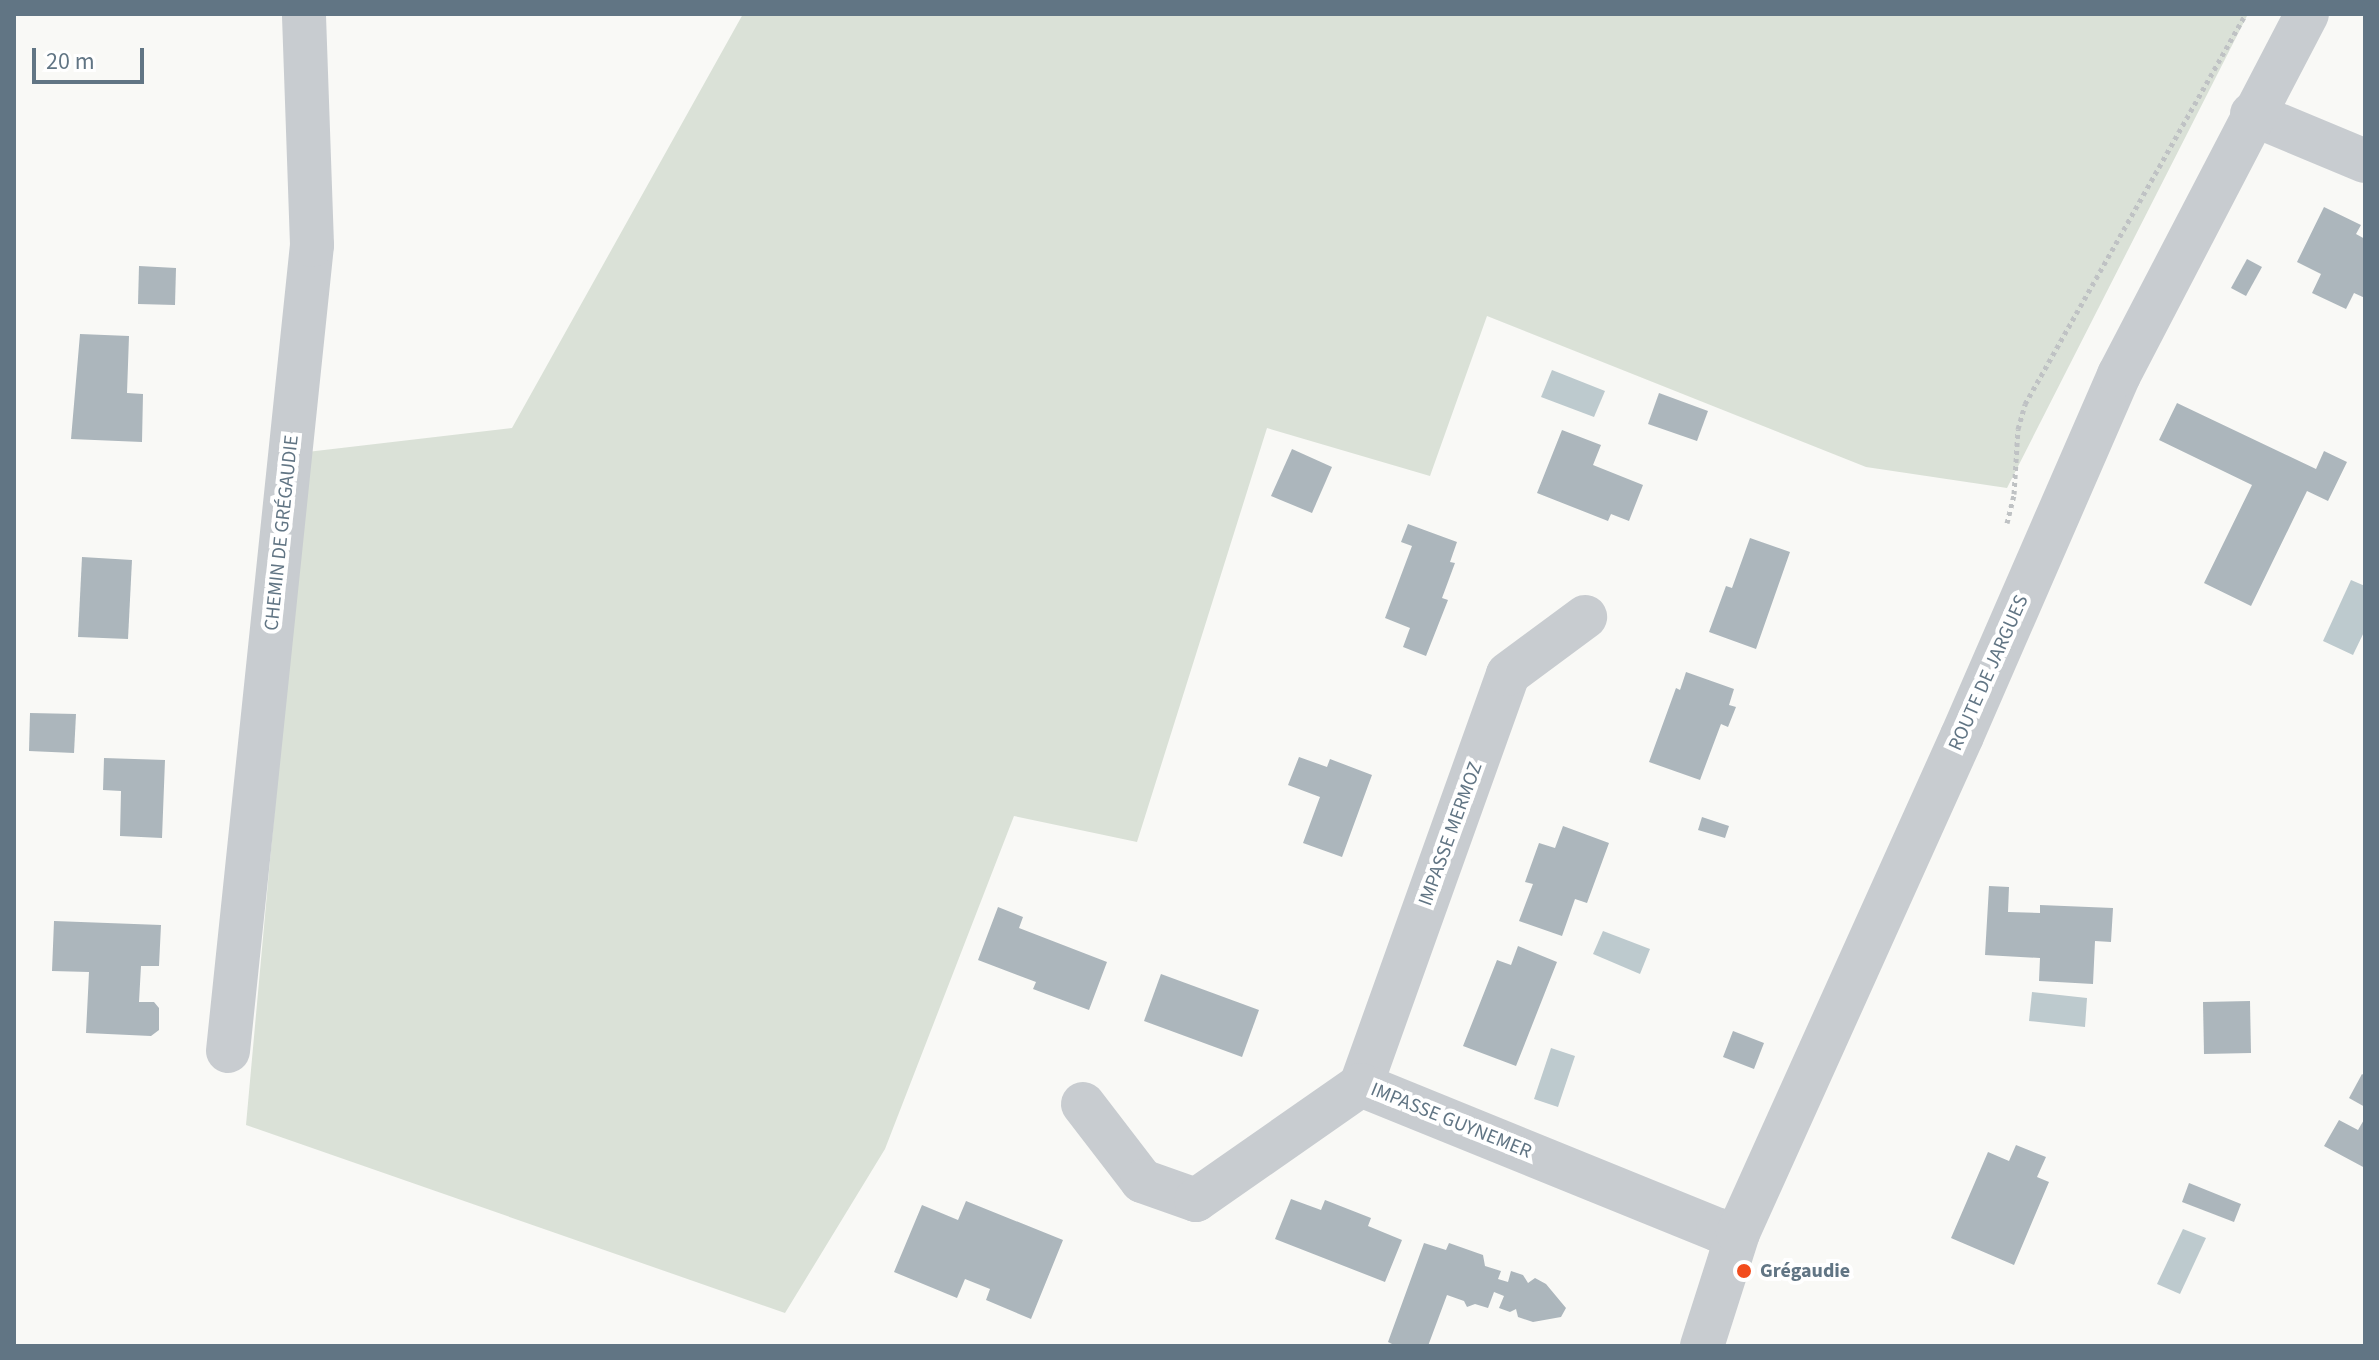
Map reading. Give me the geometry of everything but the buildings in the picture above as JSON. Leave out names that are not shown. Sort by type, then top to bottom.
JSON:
[{"type":"street","name":"CHEMIN DE GRÉGAUDIE","points":[[228,1051],[312,245],[304,14]]},
{"type":"street","name":"ROUTE DE JARGUES","points":[[1702,1346],[1738,1233],[1962,736],[2119,375],[2252,114],[2307,14]]},
{"type":"street","points":[[2252,114],[2365,161]]},
{"type":"street","name":"IMPASSE MERMOZ","points":[[1361,1085],[1508,674],[1585,617]]},
{"type":"street","name":"IMPASSE GUYNEMER","points":[[1083,1104],[1142,1181],[1196,1200],[1361,1085],[1718,1230],[1738,1233]]},
{"type":"shaded area","points":[[743,14],[2248,14],[2007,488],[1866,467],[1487,316],[1430,476],[1267,428],[1137,842],[1014,816],[885,1149],[785,1313],[246,1125],[307,452],[512,428]]},
{"type":"shaded area","points":[[1552,370],[1605,391],[1594,417],[1541,397]]},
{"type":"shaded area","points":[[2351,580],[2365,586],[2365,630],[2353,655],[2323,641]]},
{"type":"shaded area","points":[[1603,931],[1650,949],[1640,974],[1593,954]]},
{"type":"shaded area","points":[[2032,992],[2087,998],[2085,1027],[2029,1021]]},
{"type":"shaded area","points":[[1551,1048],[1575,1056],[1558,1107],[1534,1099]]},
{"type":"shaded area","points":[[2183,1229],[2206,1238],[2180,1294],[2157,1284]]},
{"type":"place","name":"Grégaudie","points":[[1744,1271]]}]
